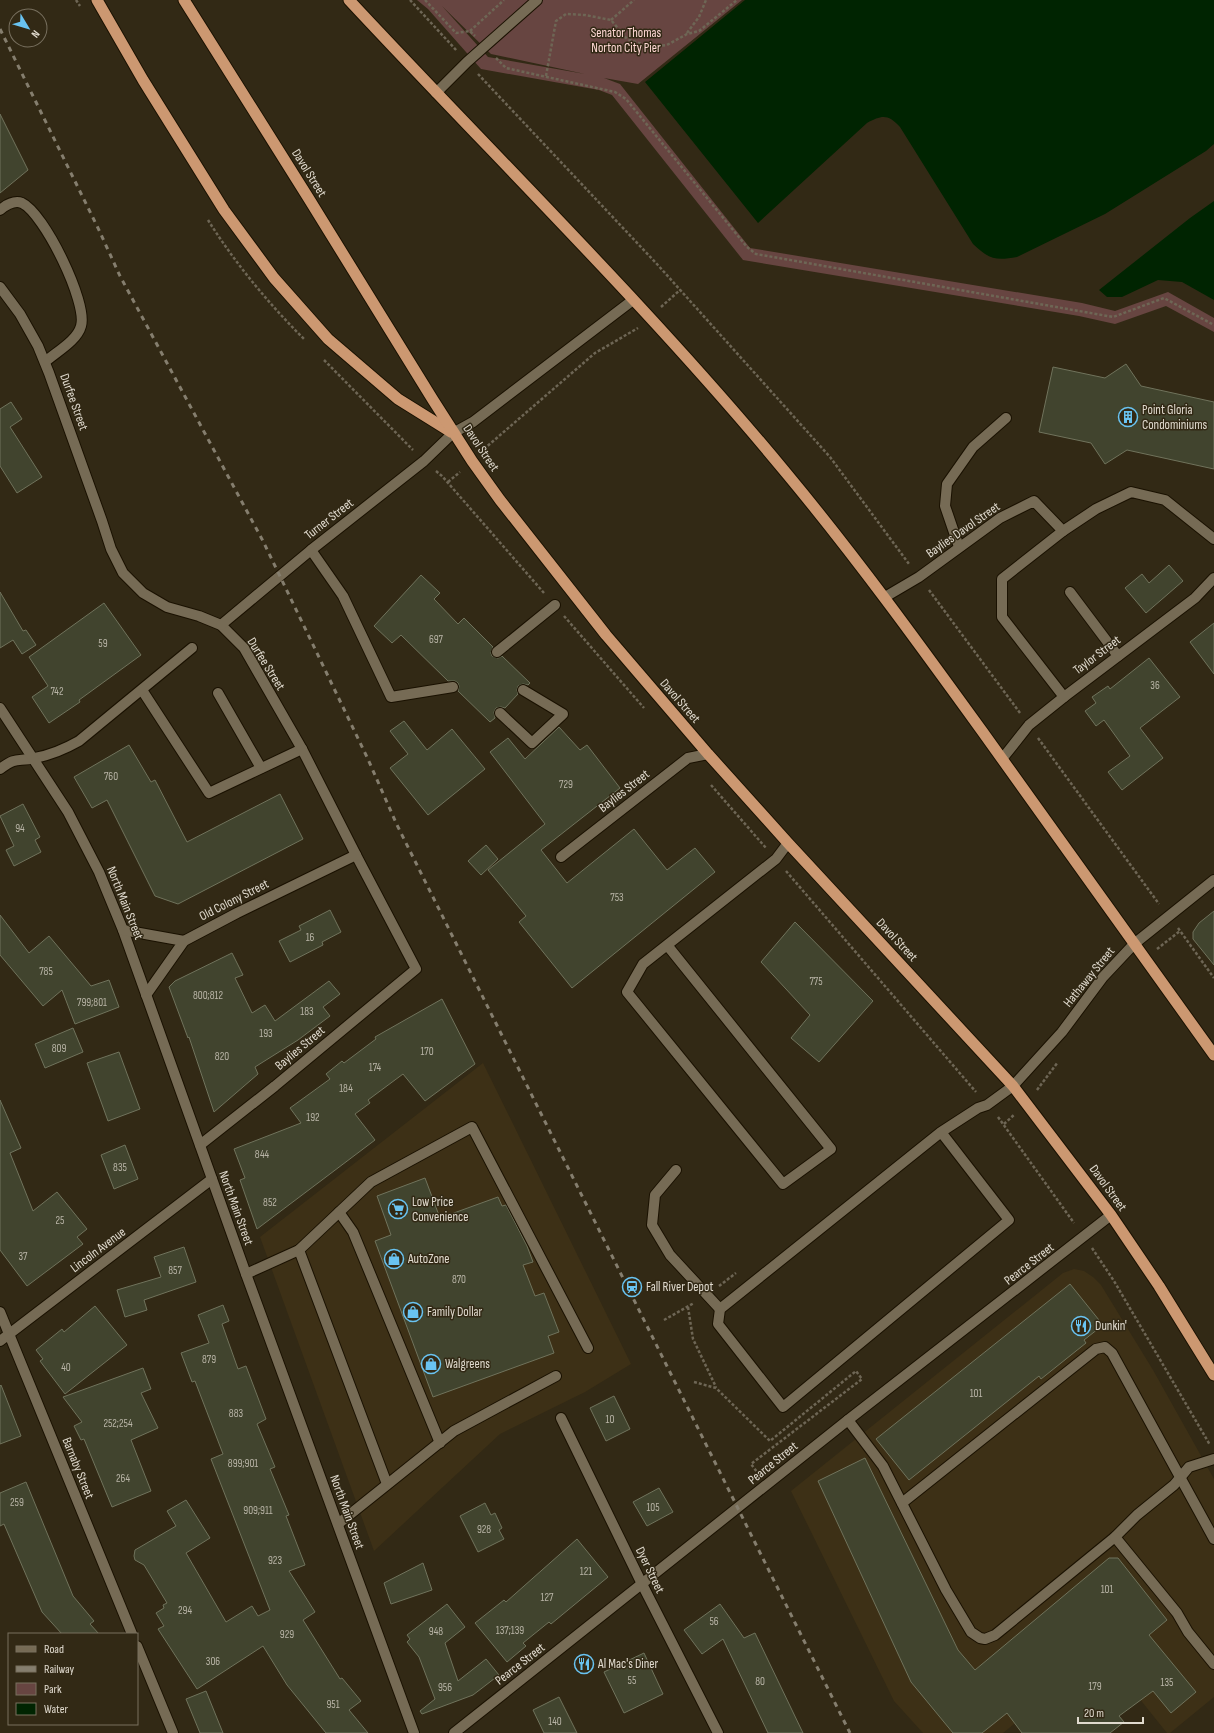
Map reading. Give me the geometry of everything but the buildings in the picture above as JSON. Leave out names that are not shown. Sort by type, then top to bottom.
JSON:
[{"type":"highway","points":[[97,0],[143,80],[224,210],[274,278],[328,339],[398,399],[453,433]]},
{"type":"highway","name":"Davol Street","points":[[184,0],[453,433],[500,500],[582,605],[632,666],[708,754],[788,843],[1013,1086],[1111,1215],[1163,1292],[1214,1375]]},
{"type":"highway","points":[[349,0],[633,300],[760,442],[837,535],[886,598],[1134,944],[1213,1049]]},
{"type":"street","points":[[436,93],[484,46],[537,0]]},
{"type":"street","points":[[0,210],[12,203],[18,202],[34,213],[43,225],[58,252],[82,309],[83,319],[81,328],[76,336],[45,362]]},
{"type":"street","name":"Durfee Street","points":[[0,287],[20,314],[45,362],[100,513],[111,549],[123,573],[143,593],[167,608],[199,616],[221,625],[244,648],[302,749],[416,969]]},
{"type":"street","name":"Turner Street","points":[[221,625],[311,550],[424,461],[453,433],[473,422],[633,300]]},
{"type":"street","points":[[959,547],[945,506],[947,484],[972,447],[1006,418]]},
{"type":"street","points":[[1064,697],[1002,617],[1002,579],[1063,531],[1096,509],[1131,492],[1165,500],[1214,539]]},
{"type":"street","name":"Baylies Davol Street","points":[[886,598],[919,577],[1000,518],[1034,501],[1063,531]]},
{"type":"street","points":[[311,550],[342,596],[391,696],[453,687]]},
{"type":"street","name":"Taylor Street","points":[[1002,759],[1029,725],[1195,598],[1214,578]]},
{"type":"street","points":[[1070,592],[1118,656]]},
{"type":"street","points":[[497,652],[555,605]]},
{"type":"street","points":[[0,769],[12,760],[34,759],[63,750],[79,741],[192,648]]},
{"type":"street","points":[[142,690],[209,793],[302,749]]},
{"type":"street","points":[[500,713],[532,743],[563,714],[523,690]]},
{"type":"street","points":[[218,693],[261,768]]},
{"type":"street","name":"North Main Street","points":[[0,708],[68,812],[96,865],[124,930],[246,1274],[414,1733]]},
{"type":"street","name":"Baylies Street","points":[[560,857],[688,758],[708,754]]},
{"type":"street","points":[[667,945],[831,1149],[783,1184],[627,992],[643,964],[667,945],[776,859],[788,843]]},
{"type":"street","name":"Old Colony Street","points":[[146,995],[184,941],[237,912],[356,855]]},
{"type":"street","name":"Hathaway Street","points":[[720,1309],[941,1132],[978,1108],[988,1105],[1013,1086],[1062,1032],[1103,977],[1134,944],[1214,880]]},
{"type":"street","points":[[124,930],[184,941]]},
{"type":"street","name":"Baylies Street","points":[[200,1145],[275,1086],[416,969]]},
{"type":"street","points":[[246,1274],[299,1250],[371,1182],[472,1127],[588,1348]]},
{"type":"street","points":[[676,1170],[655,1195],[652,1225],[670,1255],[720,1309],[718,1324],[783,1407],[1009,1220],[941,1132]]},
{"type":"street","name":"Lincoln Avenue","points":[[0,1341],[212,1179]]},
{"type":"street","points":[[338,1212],[353,1232],[440,1443]]},
{"type":"street","name":"Pearce Street","points":[[454,1733],[848,1420],[1111,1215]]},
{"type":"street","points":[[299,1250],[388,1484]]},
{"type":"street","name":"Barnaby Street","points":[[0,1312],[132,1633]]},
{"type":"street","points":[[902,1503],[1100,1347],[1105,1347],[1112,1353],[1214,1539]]},
{"type":"street","points":[[338,1524],[454,1431],[556,1376]]},
{"type":"street","name":"Dyer Street","points":[[560,1418],[718,1733]]},
{"type":"street","points":[[848,1420],[883,1466],[946,1590],[968,1627],[975,1635],[985,1639],[995,1635],[1115,1537],[1181,1477],[1189,1467],[1214,1459]]},
{"type":"street","points":[[1115,1537],[1177,1613],[1188,1632],[1214,1664]]},
{"type":"street","points":[[138,1648],[173,1733]]},
{"type":"path","points":[[410,0],[656,263],[830,457],[1020,714]]},
{"type":"path","points":[[425,0],[456,34],[470,31],[504,0]]},
{"type":"path","points":[[611,20],[634,0]]},
{"type":"path","points":[[687,34],[699,17],[706,0]]},
{"type":"path","points":[[546,76],[556,21],[566,14],[584,15],[611,20],[627,39],[650,47],[666,45],[687,34],[699,31],[737,0]]},
{"type":"path","points":[[470,31],[506,68],[615,92],[626,99],[747,247],[756,254],[1113,317],[1164,298],[1214,325]]},
{"type":"path","points":[[489,444],[595,353],[636,331]]},
{"type":"path","points":[[442,476],[648,713]]},
{"type":"path","points":[[1041,742],[1159,903]]},
{"type":"path","points":[[708,781],[975,1090]]},
{"type":"path","points":[[1180,930],[1214,978]]},
{"type":"path","points":[[1004,1124],[1070,1216]]},
{"type":"path","points":[[1114,1280],[1211,1447]]},
{"type":"path","points":[[688,1307],[693,1339],[716,1388]]},
{"type":"shaded area","points":[[483,1063],[631,1364],[585,1392],[500,1434],[374,1551],[260,1237]]},
{"type":"shaded area","points":[[1074,1269],[1084,1271],[1101,1285],[1153,1370],[1214,1479],[1214,1697],[1170,1733],[1167,1733],[1102,1652],[1003,1733],[923,1733],[894,1701],[791,1491],[1063,1273]]},
{"type":"green space","name":"Senator Thomas Norton City Pier","points":[[417,0],[742,0],[638,84],[604,78],[620,84],[750,248],[1082,303],[1115,311],[1168,292],[1214,318],[1214,332],[1166,306],[1115,324],[1079,316],[743,260],[612,95],[599,90],[481,69],[428,9]],"holes":[[[442,6],[491,54],[585,74],[488,57]]]},
{"type":"water","points":[[745,0],[1214,0],[1214,144],[1206,151],[1105,214],[1017,257],[998,259],[988,256],[973,244],[900,127],[892,120],[881,117],[867,123],[758,223],[645,82]]},
{"type":"water","points":[[1214,201],[1214,300],[1182,282],[1158,280],[1122,297],[1107,297],[1099,290],[1190,218]]},
{"type":"railway","points":[[0,29],[120,276],[263,541],[367,757],[397,825],[850,1733]]},
{"type":"place","name":"Point Gloria Condominiums","points":[[1128,417]]},
{"type":"place","name":"Low Price Convenience","points":[[398,1209]]},
{"type":"place","name":"AutoZone","points":[[394,1259]]},
{"type":"place","name":"Fall River Depot","points":[[632,1287]]},
{"type":"place","name":"Family Dollar","points":[[413,1312]]},
{"type":"place","name":"Dunkin'","points":[[1081,1326]]},
{"type":"place","name":"Walgreens","points":[[431,1364]]},
{"type":"place","name":"Al Mac's Diner","points":[[584,1664]]}]
